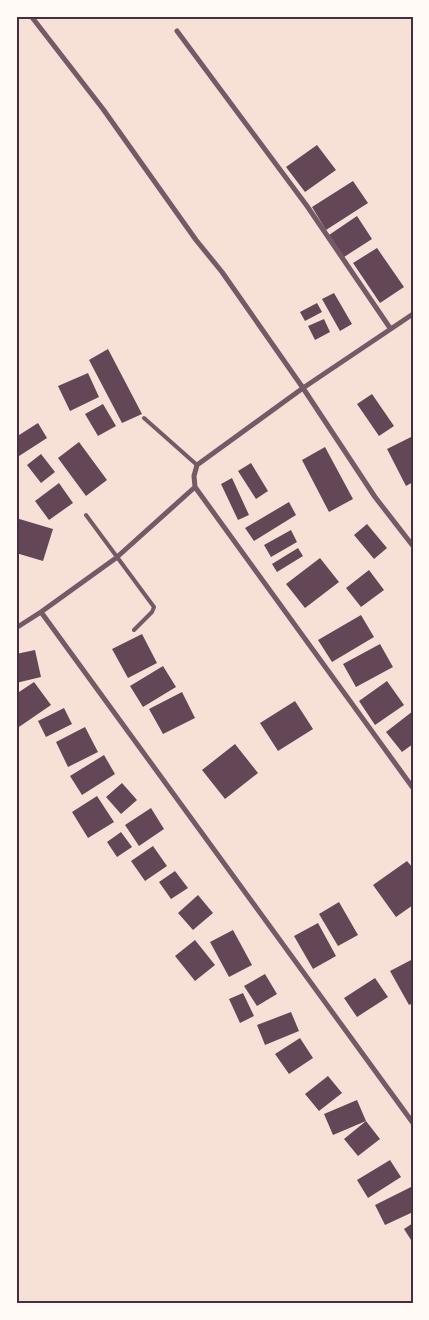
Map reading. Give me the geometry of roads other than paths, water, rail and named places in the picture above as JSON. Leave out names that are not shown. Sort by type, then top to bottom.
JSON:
[{"type":"street","points":[[31,16],[103,109],[196,240],[222,272],[303,388],[375,497],[413,546]]},
{"type":"street","points":[[177,31],[307,206],[390,328]]},
{"type":"street","points":[[413,314],[303,388],[197,465],[194,476],[196,487],[413,788]]},
{"type":"street","points":[[16,628],[116,558],[196,487]]},
{"type":"street","points":[[41,612],[413,1122]]},
{"type":"lane","points":[[144,418],[197,465]]},
{"type":"lane","points":[[86,516],[154,607],[152,612],[134,630]]}]
